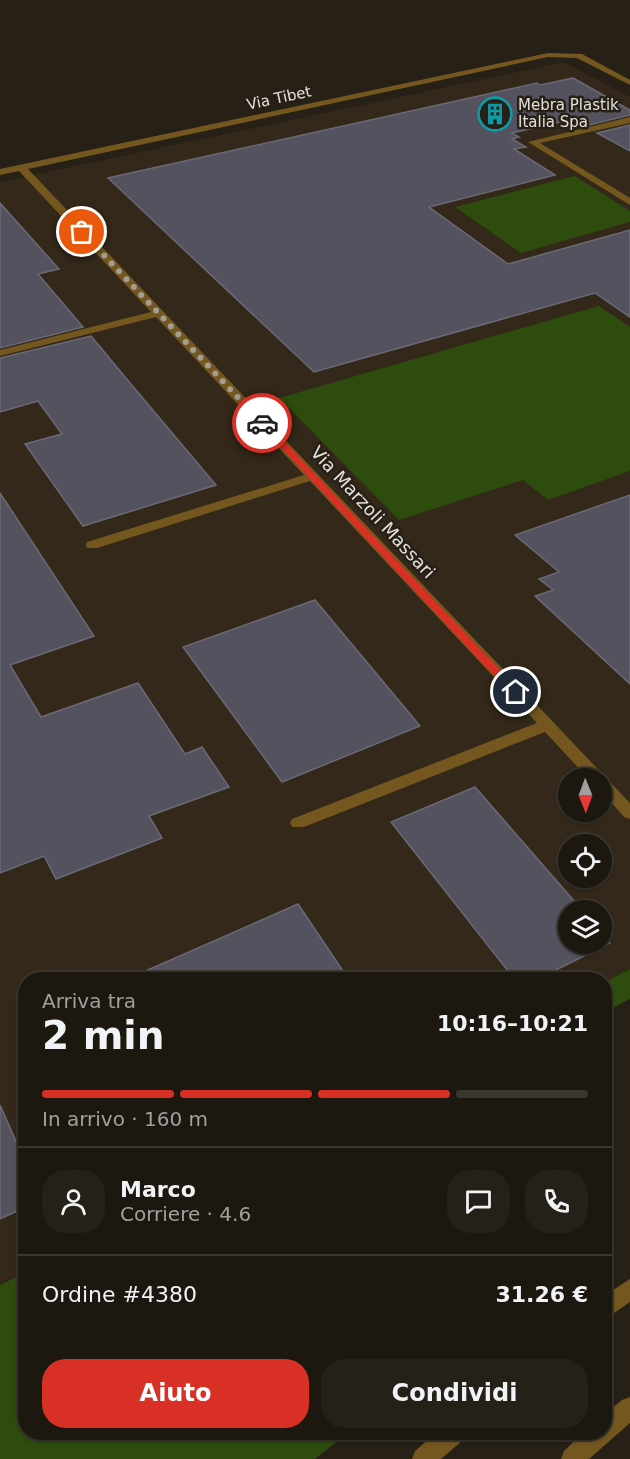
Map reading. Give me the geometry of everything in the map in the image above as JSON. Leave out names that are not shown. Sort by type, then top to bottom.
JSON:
[{"type":"street","name":"Via Tibet","points":[[0,172],[466,72],[563,54],[584,59],[630,83]]},
{"type":"street","points":[[630,120],[532,142],[630,202]]},
{"type":"street","name":"Via Marzoli Massari","points":[[21,167],[588,768]]},
{"type":"street","points":[[0,353],[159,313]]},
{"type":"street","points":[[92,545],[312,476]]},
{"type":"street","points":[[298,823],[547,725]]},
{"type":"street","points":[[612,794],[630,813]]},
{"type":"street","points":[[612,1304],[630,1289]]},
{"type":"street","points":[[612,1424],[630,1408]]},
{"type":"street","points":[[423,1459],[446,1440]]},
{"type":"street","points":[[572,1459],[594,1440]]},
{"type":"shaded area","points":[[564,62],[630,97],[630,969],[612,978],[612,972],[18,972],[18,1275],[0,1284],[0,182]]},
{"type":"green space","points":[[575,176],[630,211],[630,222],[521,253],[455,207]]},
{"type":"green space","points":[[599,306],[630,327],[630,471],[548,500],[523,480],[399,520],[279,398]]},
{"type":"green space","points":[[630,969],[630,999],[612,1008],[612,978]]},
{"type":"green space","points":[[18,1276],[18,1440],[339,1440],[315,1459],[0,1459],[0,1285]]},
{"type":"building","points":[[573,78],[630,110],[630,115],[585,126],[574,119],[512,133],[519,137],[512,139],[526,147],[514,149],[555,175],[429,207],[508,264],[630,230],[630,317],[595,293],[314,372],[108,178],[537,83],[540,85]]},
{"type":"building","points":[[630,125],[630,151],[597,133]]},
{"type":"building","points":[[0,203],[59,269],[38,274],[83,327],[0,348]]},
{"type":"building","points":[[91,336],[216,485],[83,526],[25,444],[62,434],[38,401],[0,412],[0,358]]},
{"type":"building","points":[[0,493],[94,636],[10,665],[41,717],[138,683],[185,754],[202,747],[229,787],[149,816],[162,838],[56,879],[44,856],[0,873]]},
{"type":"building","points":[[630,495],[630,684],[535,596],[553,590],[539,579],[559,572],[515,535]]},
{"type":"building","points":[[315,600],[420,726],[282,782],[183,647]]},
{"type":"building","points":[[475,787],[558,882],[558,888],[563,888],[573,900],[558,900],[558,954],[588,954],[552,972],[509,972],[391,822]]},
{"type":"building","points":[[298,904],[344,972],[143,972]]},
{"type":"building","points":[[0,1105],[18,1146],[18,1211],[0,1219]]},
{"type":"way so far","points":[[82,232],[262,423]]},
{"type":"place","name":"Mebra Plastik Italia Spa","points":[[495,114]]},
{"type":"route","points":[[262,423],[516,692]]}]
